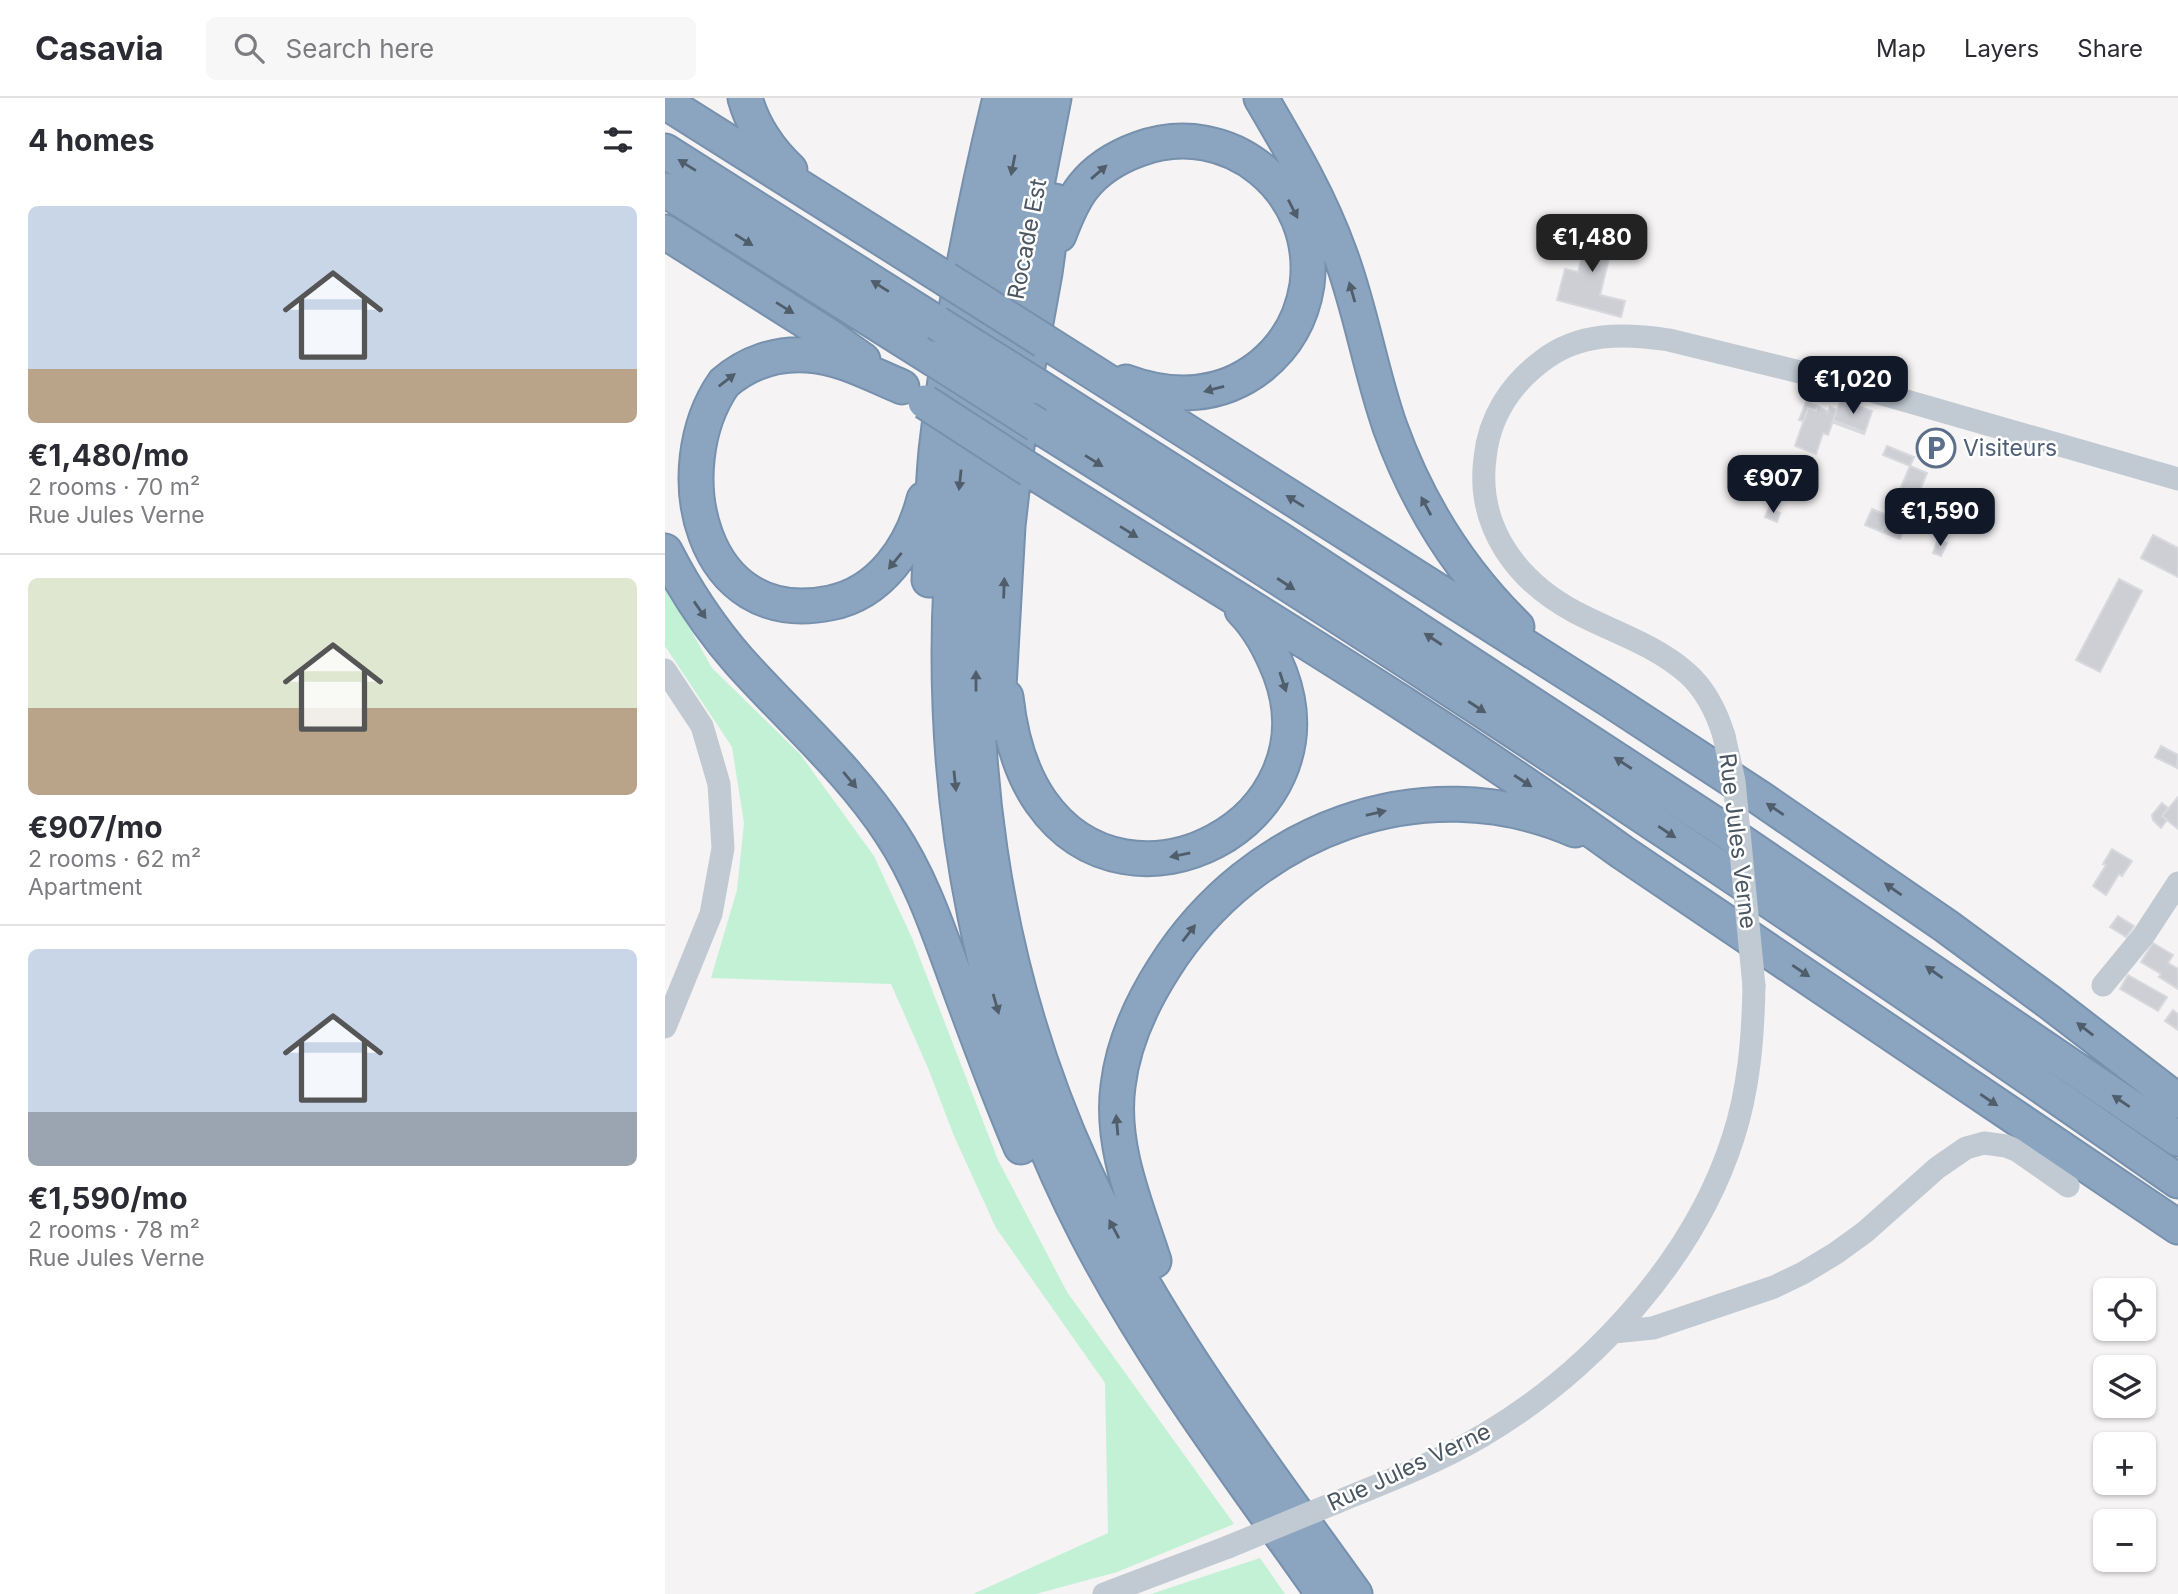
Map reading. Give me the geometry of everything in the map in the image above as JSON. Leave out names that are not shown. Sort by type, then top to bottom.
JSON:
[{"type":"highway","points":[[745,98],[757,130],[769,147],[821,201]]},
{"type":"highway","points":[[987,153],[992,98]]},
{"type":"highway","points":[[1000,98],[951,344],[936,453],[927,647],[928,727],[945,879],[974,1010],[1003,1102]]},
{"type":"highway","name":"Rocade Est","points":[[990,372],[992,272],[1026,98]]},
{"type":"highway","name":"Rocade Est","points":[[990,372],[1054,98]]},
{"type":"highway","points":[[1074,98],[1023,394],[1008,526],[999,717],[1005,803],[1017,889],[1038,980],[1084,1116],[1154,1261],[1339,1587]]},
{"type":"highway","points":[[1261,98],[1304,171],[1325,215],[1351,287],[1390,426],[1429,513],[1462,564],[1499,609],[1610,700]]},
{"type":"highway","points":[[665,102],[1610,700],[1791,819],[2048,1000],[2178,1101]]},
{"type":"highway","points":[[1045,273],[1065,218],[1083,186],[1119,157],[1167,142],[1188,141],[1213,145],[1229,150],[1267,173],[1295,210],[1305,238],[1308,279],[1298,318],[1279,348],[1263,365],[1242,379],[1209,391],[1174,394],[1135,385],[1057,349]]},
{"type":"highway","points":[[665,151],[1268,532],[1704,816],[2178,1139]]},
{"type":"highway","points":[[665,190],[1148,495],[1543,750],[1821,935],[2178,1181]]},
{"type":"highway","points":[[665,232],[1030,470],[1216,588],[1288,630],[1534,789],[1622,852],[2178,1227]]},
{"type":"highway","points":[[914,394],[841,361],[809,355],[784,355],[743,369],[701,405],[688,427],[677,464],[676,492],[682,522],[698,552],[720,577],[748,595],[778,605],[793,606],[840,601],[867,588],[901,554],[917,522],[936,453]]},
{"type":"highway","points":[[990,372],[963,458],[951,579],[949,653],[949,705],[959,826],[981,948],[996,1005],[1035,1121],[1081,1222],[1148,1342],[1250,1492]]},
{"type":"highway","points":[[990,372],[976,692],[986,827],[1000,912],[1020,995],[1038,1053],[1078,1157],[1135,1268],[1172,1331],[1339,1587]]},
{"type":"highway","points":[[665,551],[689,593],[720,638],[739,662],[850,779],[906,858],[929,905],[1003,1102],[1038,1185],[1109,1308],[1139,1354],[1250,1492],[1339,1587]]},
{"type":"highway","points":[[1001,651],[1014,741],[1025,773],[1040,801],[1051,814],[1075,835],[1110,852],[1151,858],[1169,858],[1194,852],[1218,841],[1240,826],[1262,802],[1279,771],[1289,731],[1287,695],[1271,651],[1250,618],[1216,588]]},
{"type":"highway","points":[[1154,1261],[1127,1175],[1119,1139],[1116,1107],[1120,1068],[1131,1030],[1159,976],[1200,919],[1230,888],[1270,859],[1313,835],[1360,817],[1423,805],[1467,804],[1527,814],[1562,825],[1622,852]]},
{"type":"highway","points":[[2099,1175],[2178,1239]]},
{"type":"street","name":"Rue Jules Verne","points":[[1104,1594],[1228,1547],[1437,1459],[1484,1434],[1549,1389],[1614,1332],[1686,1237],[1713,1189],[1733,1139],[1751,1049],[1754,986],[1734,781],[1724,736],[1710,701],[1688,674],[1665,655],[1554,600],[1526,578],[1499,540],[1487,509],[1483,487],[1487,442],[1510,391],[1553,353],[1582,340],[1614,335],[1644,336],[1837,381],[2178,479]]},
{"type":"street","points":[[665,670],[702,726],[719,784],[723,848],[711,914],[665,1027]]},
{"type":"street","points":[[2103,985],[2144,935],[2178,883]]},
{"type":"street","points":[[1614,1332],[1653,1328],[1774,1287],[1803,1273],[1865,1232],[1951,1157],[1977,1144],[1998,1143],[2018,1151],[2068,1186]]},
{"type":"green space","points":[[665,584],[712,668],[800,754],[874,856],[912,938],[998,1160],[1067,1292],[1234,1524],[1117,1572],[1036,1594],[973,1594],[1108,1533],[1105,1383],[996,1228],[954,1136],[891,984],[711,978],[737,890],[744,823],[732,747],[665,646]]},
{"type":"green space","points":[[1260,1558],[1285,1594],[1151,1594]]},
{"type":"building","points":[[1592,220],[1617,226],[1600,295],[1625,301],[1621,317],[1557,300],[1565,269],[1578,272]]},
{"type":"building","points":[[1841,400],[1872,411],[1865,432],[1835,421],[1832,423]]},
{"type":"building","points":[[1806,402],[1817,406],[1816,411],[1808,408],[1804,421],[1799,420]]},
{"type":"building","points":[[1817,406],[1828,412],[1830,407],[1837,410],[1828,435],[1823,433],[1816,454],[1795,446],[1808,408],[1816,411]]},
{"type":"building","points":[[1835,421],[1865,432],[1864,434],[1834,423]]},
{"type":"building","points":[[1887,446],[1914,457],[1910,466],[1883,455]]},
{"type":"building","points":[[1910,466],[1927,473],[1900,539],[1882,532]]},
{"type":"building","points":[[1769,508],[1780,513],[1777,522],[1765,517]]},
{"type":"building","points":[[1872,509],[1889,516],[1882,532],[1865,525]]},
{"type":"building","points":[[2153,535],[2178,548],[2178,577],[2141,558]]},
{"type":"building","points":[[1938,539],[1947,543],[1941,556],[1933,553]]},
{"type":"building","points":[[2119,579],[2142,591],[2100,672],[2076,660]]},
{"type":"building","points":[[2161,746],[2178,755],[2177,768],[2155,757]]},
{"type":"building","points":[[2178,797],[2178,829],[2162,816]]},
{"type":"building","points":[[2162,803],[2168,808],[2162,816],[2167,820],[2161,828],[2152,815]]},
{"type":"building","points":[[2112,849],[2132,861],[2122,876],[2119,874],[2106,895],[2093,886]]},
{"type":"building","points":[[2118,916],[2134,926],[2126,937],[2110,927]]},
{"type":"building","points":[[2153,943],[2173,955],[2168,963],[2178,969],[2178,989],[2141,962]]},
{"type":"building","points":[[2128,975],[2167,997],[2158,1011],[2120,989]]},
{"type":"building","points":[[2173,1010],[2178,1014],[2178,1030],[2165,1021]]},
{"type":"place","name":"Visiteurs","points":[[1936,448]]}]
